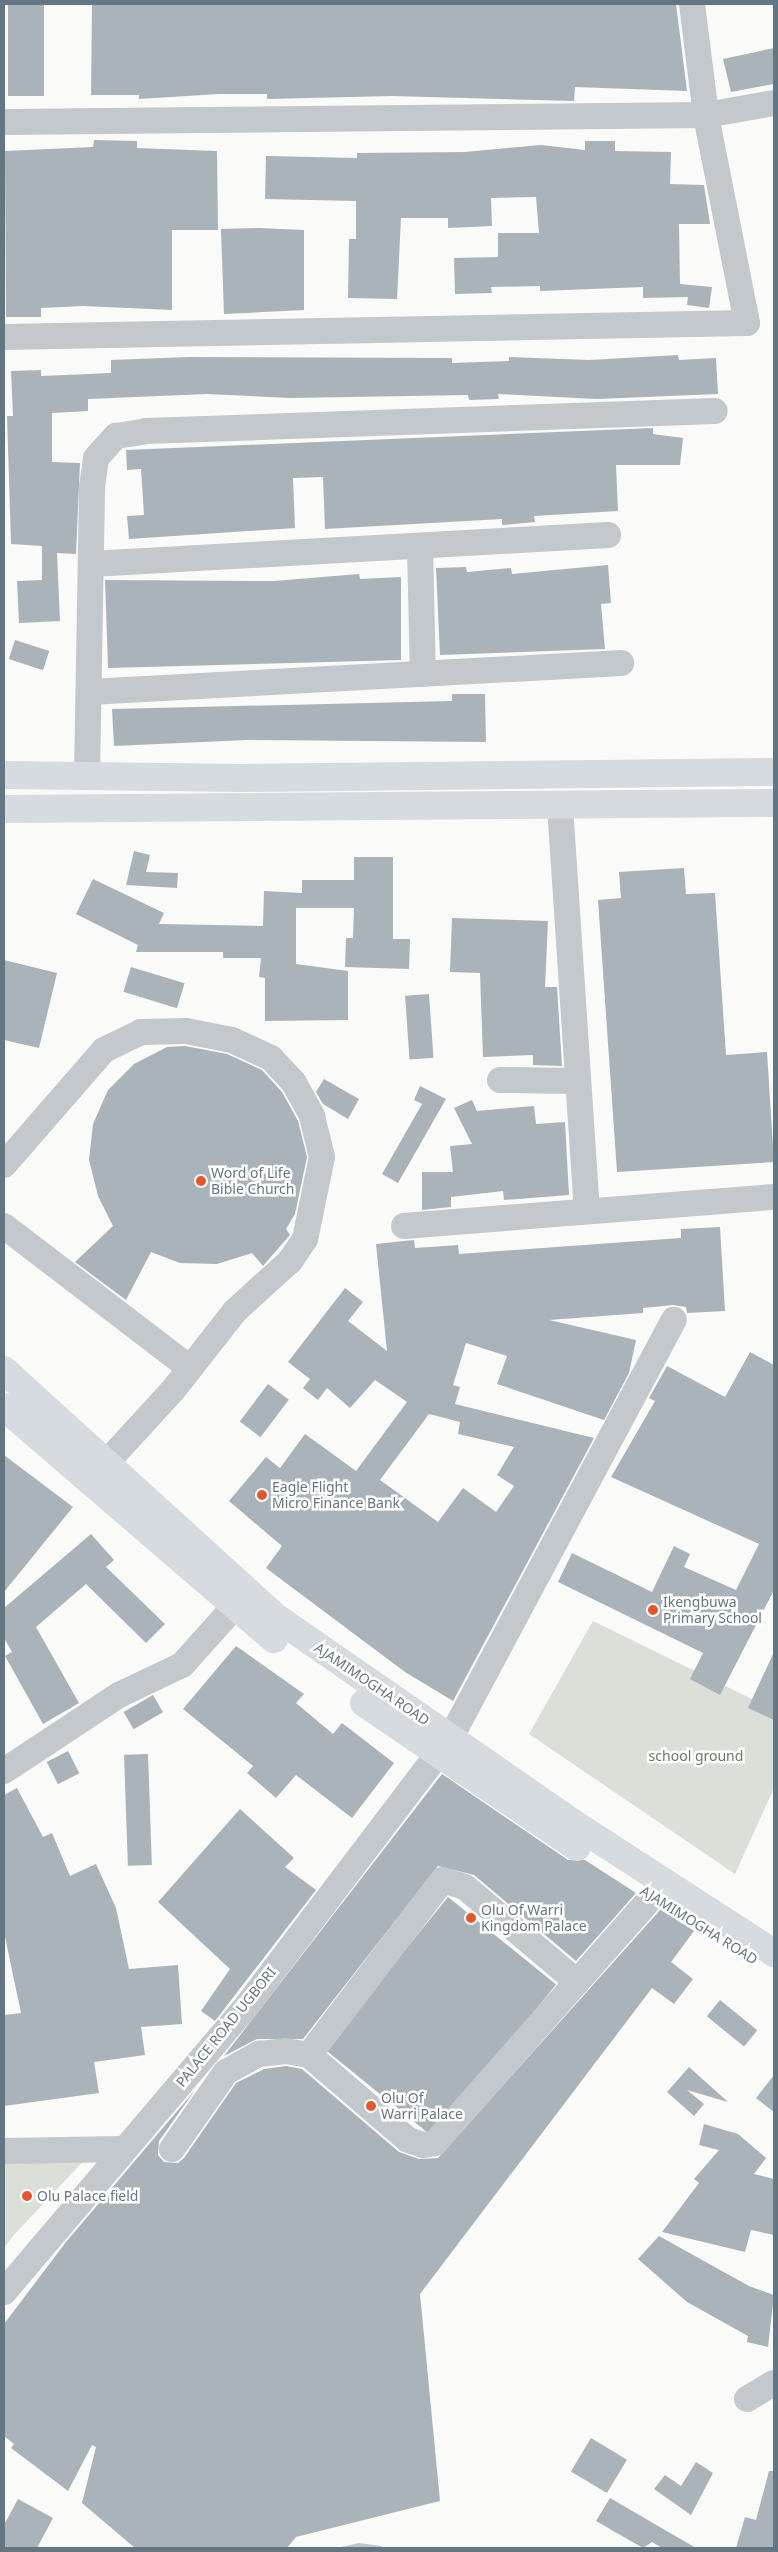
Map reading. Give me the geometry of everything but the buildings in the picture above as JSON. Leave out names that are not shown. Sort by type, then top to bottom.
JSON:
[{"type":"main road","points":[[4,775],[774,772]]},
{"type":"main road","points":[[4,809],[774,803]]},
{"type":"main road","name":"AJAMIMOGHA ROAD","points":[[4,1370],[277,1618],[443,1745],[653,1896],[774,1973]]},
{"type":"main road","name":"AJAMIMOGHA ROAD","points":[[4,1407],[234,1607],[443,1745],[576,1825],[774,1953]]},
{"type":"street","points":[[4,336],[746,323],[706,115],[692,4]]},
{"type":"street","points":[[4,122],[706,115],[774,103]]},
{"type":"street","points":[[87,776],[91,564],[96,458],[116,436],[146,431],[715,411]]},
{"type":"street","points":[[91,564],[608,535]]},
{"type":"street","points":[[420,546],[423,674]]},
{"type":"street","points":[[88,692],[621,663]]},
{"type":"street","points":[[560,806],[575,1081],[587,1211]]},
{"type":"street","points":[[4,1165],[104,1050],[141,1032],[186,1032],[232,1040],[271,1058],[294,1082],[312,1116],[322,1157],[304,1238],[290,1260],[235,1311],[190,1368],[106,1462]]},
{"type":"street","points":[[500,1080],[575,1081]]},
{"type":"street","points":[[404,1226],[774,1197]]},
{"type":"street","points":[[4,1226],[190,1368]]},
{"type":"street","name":"PALACE ROAD UGBORI","points":[[4,2292],[245,2008],[443,1745],[674,1320]]},
{"type":"street","points":[[4,1771],[118,1695],[182,1665],[234,1607]]},
{"type":"street","points":[[309,2055],[443,1880],[465,1888],[577,1982]]},
{"type":"street","points":[[172,2149],[226,2072],[239,2061],[286,2051],[309,2055],[408,2140],[422,2145],[435,2143],[653,1896]]},
{"type":"street","points":[[4,2151],[123,2150]]},
{"type":"street","points":[[747,2400],[774,2383]]},
{"type":"green space","name":"school ground","points":[[593,1621],[774,1710],[774,1788],[735,1874],[529,1734]]},
{"type":"green space","name":"Olu Palace field","points":[[91,2153],[13,2236],[4,2248],[4,2155]]},
{"type":"shaded area","points":[[359,2543],[381,2546],[384,2548],[337,2548]]},
{"type":"place","name":"Word of Life Bible Church","points":[[201,1181]]},
{"type":"place","name":"Eagle Flight Micro Finance Bank","points":[[262,1495]]},
{"type":"place","name":"Ikengbuwa Primary School","points":[[653,1610]]},
{"type":"place","name":"Olu Of Warri Kingdom Palace","points":[[471,1918]]},
{"type":"place","name":"Olu Of Warri Palace","points":[[371,2106]]},
{"type":"place","name":"Olu Palace field","points":[[27,2196]]}]
